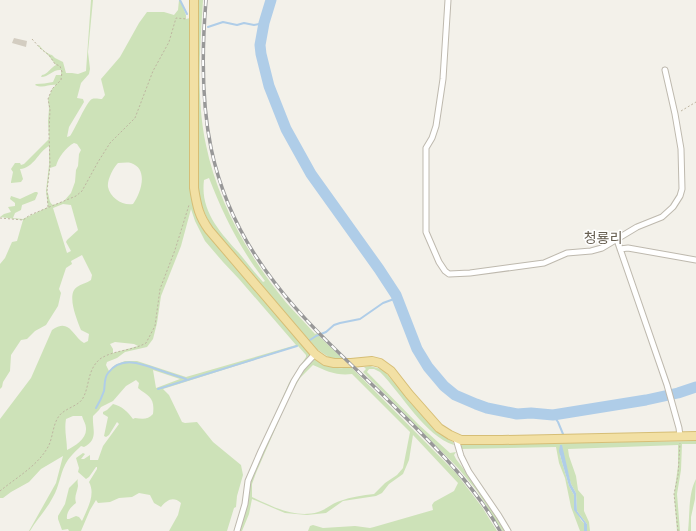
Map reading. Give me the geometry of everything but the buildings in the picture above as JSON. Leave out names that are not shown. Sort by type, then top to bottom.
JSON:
[{"type":"main road","points":[[194,0],[194,188],[197,206],[202,221],[315,354],[325,361],[334,363],[372,361],[380,363],[391,371],[408,394],[439,428],[456,439],[502,440],[696,436]]},
{"type":"street","points":[[448,0],[443,79],[436,126],[432,138],[426,148],[426,232],[439,262],[449,274],[544,263],[567,253],[591,251],[602,248],[637,227],[662,217],[673,207],[680,196],[681,149],[676,114],[665,70]]},
{"type":"street","points":[[617,240],[680,428],[680,436]]},
{"type":"street","points":[[620,249],[628,248],[696,260]]},
{"type":"street","points":[[237,531],[245,504],[248,482],[261,452],[294,382],[302,368],[315,354]]},
{"type":"street","points":[[456,439],[464,463],[508,531]]},
{"type":"path","points":[[0,218],[23,220],[76,196],[82,191],[110,143],[135,118],[153,71],[169,42],[176,18],[185,20],[193,18]]},
{"type":"path","points":[[32,39],[49,55],[55,64],[60,66],[62,72],[59,82],[52,89],[48,98],[50,109],[50,165],[47,191],[48,208]]},
{"type":"path","points":[[676,114],[696,102]]},
{"type":"path","points":[[0,491],[37,462],[42,456],[48,445],[57,418],[62,412],[80,402],[83,397],[95,364],[107,355],[131,349],[146,343],[155,326],[160,289],[173,257],[190,203]]},
{"type":"path","points":[[678,531],[674,494],[678,475],[680,436]]},
{"type":"green space","points":[[91,0],[93,0],[88,52],[90,69],[89,74],[81,83],[77,98],[83,99],[84,102],[69,127],[67,137],[72,133],[90,101],[92,99],[102,99],[105,95],[101,79],[120,57],[139,23],[147,12],[164,12],[174,15],[178,10],[180,0],[186,15],[186,19],[190,18],[190,179],[193,201],[197,215],[208,235],[310,353],[309,357],[291,382],[271,424],[289,383],[306,357],[298,346],[163,389],[169,395],[182,422],[197,422],[213,442],[241,465],[243,475],[237,496],[236,507],[234,508],[227,531],[169,531],[178,515],[181,503],[173,499],[166,502],[161,507],[154,503],[150,495],[139,493],[132,497],[119,498],[110,502],[98,503],[96,500],[81,531],[69,531],[68,529],[62,530],[58,516],[65,504],[69,488],[78,479],[78,486],[75,496],[76,503],[68,512],[67,519],[76,516],[82,521],[92,492],[89,482],[97,469],[96,467],[86,479],[78,472],[79,468],[76,458],[83,453],[85,454],[81,459],[84,459],[90,455],[90,460],[98,460],[103,446],[119,424],[117,422],[109,435],[106,437],[104,436],[108,417],[103,414],[103,412],[113,404],[119,406],[133,419],[147,418],[153,414],[152,401],[138,388],[139,383],[136,380],[126,386],[113,401],[101,407],[93,416],[94,433],[92,441],[84,447],[81,446],[66,462],[53,497],[30,531],[56,483],[63,456],[41,469],[29,482],[3,498],[0,498],[0,419],[31,378],[52,330],[57,327],[66,326],[81,341],[84,343],[88,341],[89,334],[81,330],[77,320],[73,307],[72,295],[77,287],[91,280],[92,275],[82,255],[71,261],[72,264],[66,268],[59,289],[61,293],[58,306],[46,325],[35,331],[27,339],[21,340],[11,355],[10,371],[0,389],[0,264],[5,258],[12,242],[17,241],[23,220],[0,217],[11,212],[8,207],[15,206],[15,203],[10,199],[11,196],[20,199],[35,192],[38,193],[35,200],[22,205],[21,210],[15,213],[13,218],[23,219],[48,207],[46,191],[49,165],[49,146],[29,166],[20,169],[23,179],[21,182],[11,183],[13,172],[11,169],[15,163],[20,163],[21,165],[24,164],[49,139],[48,99],[52,89],[56,85],[41,87],[35,85],[53,82],[56,75],[61,75],[61,70],[41,77],[56,65],[38,46],[39,45],[43,50],[63,62],[66,73],[78,74],[86,71]],"holes":[[[74,143],[77,144],[81,150],[79,154],[75,182],[71,193],[64,201],[53,205],[50,202],[47,191],[50,168],[56,166],[68,147]],[[118,163],[131,163],[137,166],[140,170],[142,176],[141,188],[133,204],[125,204],[111,195],[108,187],[108,181]],[[63,204],[71,205],[78,230],[66,242],[71,251],[67,253],[53,208]],[[191,209],[205,241],[296,345],[186,377],[137,361],[125,361],[115,365],[109,371],[106,365],[107,362],[117,358],[125,352],[147,347],[153,339],[161,296],[181,246]],[[115,342],[134,344],[138,346],[113,353],[113,349],[110,344]],[[153,370],[180,379],[156,388]],[[73,416],[82,416],[86,425],[86,432],[83,439],[67,450],[66,419]]]},
{"type":"green space","points":[[198,0],[203,0],[200,73],[201,109],[206,145],[224,203],[243,240],[277,291],[315,334],[317,333],[344,360],[330,358],[318,350],[215,231],[203,209],[198,185]],"holes":[[[209,178],[240,244],[265,281],[263,282],[260,279],[225,237],[213,220],[205,202],[204,180]]]},
{"type":"green space","points":[[315,359],[332,367],[351,367],[456,473],[482,507],[497,531],[308,531],[310,526],[313,525],[323,528],[355,526],[370,528],[374,527],[433,510],[432,505],[434,502],[454,491],[458,483],[413,435],[409,460],[403,474],[389,484],[382,493],[376,496],[343,501],[326,513],[307,515],[285,513],[252,499],[249,514],[242,531],[238,531],[254,471],[296,380],[306,367]],"holes":[[[313,365],[336,374],[352,374],[410,432],[403,468],[397,475],[385,483],[374,494],[357,496],[337,502],[318,512],[301,514],[276,508],[252,497],[252,484],[290,395],[300,378]]]},
{"type":"green space","points":[[370,366],[381,369],[385,372],[437,432],[453,442],[454,445],[433,433],[414,413],[380,372],[374,369],[369,369],[367,372],[418,424],[450,453],[456,452],[454,455],[456,459],[488,501],[506,531],[502,531],[477,491],[458,468],[363,372],[366,369],[364,367]]},
{"type":"green space","points":[[696,441],[696,444],[682,444],[681,470],[677,494],[680,531],[677,531],[674,495],[678,466],[678,445],[568,449],[576,476],[578,490],[584,497],[584,511],[589,522],[590,531],[587,531],[587,524],[577,511],[576,493],[571,484],[560,445],[560,455],[569,486],[574,495],[574,506],[584,523],[584,531],[580,531],[571,507],[565,478],[559,463],[556,447],[460,449],[462,443]]},
{"type":"green space","points":[[696,479],[695,499],[691,517],[691,531],[688,531],[690,498]]},
{"type":"water","points":[[560,445],[562,445],[571,484],[576,493],[577,511],[587,524],[587,531],[584,531],[584,523],[574,510],[574,495],[569,486],[562,462],[559,451]]},
{"type":"waterway","points":[[180,0],[187,14]]},
{"type":"waterway","points":[[271,0],[264,23],[260,45],[261,54],[269,86],[286,129],[311,174],[396,295],[417,349],[428,367],[444,386],[455,395],[487,408],[517,414],[531,413],[553,415],[646,400],[678,393],[696,387]]},
{"type":"waterway","points":[[208,27],[223,22],[237,25],[244,23],[254,25],[264,23]]},
{"type":"waterway","points":[[310,340],[326,332],[334,325],[360,319],[383,303],[394,299],[396,295]]},
{"type":"waterway","points":[[158,389],[297,346]]},
{"type":"waterway","points":[[96,408],[104,391],[105,379],[108,373],[120,364],[127,362],[141,364],[186,379]]},
{"type":"waterway","points":[[553,415],[563,434]]},
{"type":"railway","points":[[206,0],[203,77],[211,149],[220,183],[234,217],[252,250],[275,283],[303,316],[410,422],[452,466],[478,497],[500,531]]},
{"type":"district","name":"청룡리","points":[[603,238]]}]
